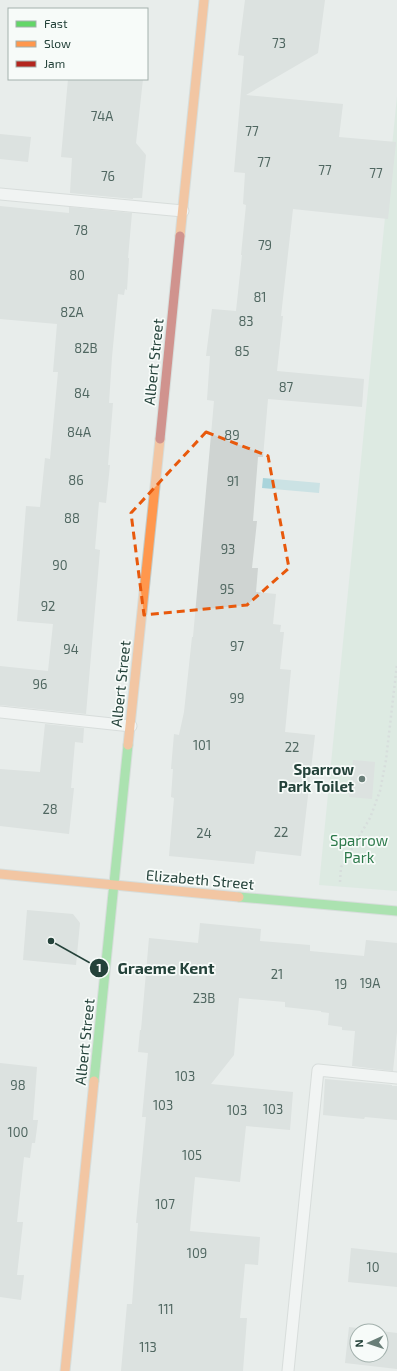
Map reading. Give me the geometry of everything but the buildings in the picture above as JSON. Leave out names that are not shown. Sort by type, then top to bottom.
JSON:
[{"type":"street","name":"Albert Street","points":[[65,1371],[204,0]]},
{"type":"street","name":"Elizabeth Street","points":[[0,874],[115,886],[397,911]]},
{"type":"lane","points":[[0,194],[183,211]]},
{"type":"lane","points":[[0,712],[131,726]]},
{"type":"lane","points":[[288,1371],[318,1070],[397,1078]]},
{"type":"path","points":[[340,882],[341,867],[370,818],[380,791],[386,760],[397,664]]},
{"type":"highlighted area","points":[[206,432],[268,456],[289,568],[247,605],[144,615],[131,513]]},
{"type":"green space","name":"Sparrow Park","points":[[397,96],[397,891],[319,885]]},
{"type":"water","points":[[263,478],[320,483],[319,493],[262,488]]},
{"type":"traffic: fast","points":[[94,1081],[128,745]]},
{"type":"traffic: fast","points":[[239,897],[397,911]]},
{"type":"traffic: slow","points":[[180,236],[204,0]]},
{"type":"traffic: slow","points":[[128,745],[160,439]]},
{"type":"traffic: slow","points":[[0,874],[239,897]]},
{"type":"traffic: slow","points":[[65,1371],[94,1081]]},
{"type":"traffic: jam","points":[[160,439],[180,236]]},
{"type":"place","name":"Sparrow Park Toilet","points":[[362,779]]},
{"type":"place","name":"Graeme Kent","points":[[51,941]]}]
